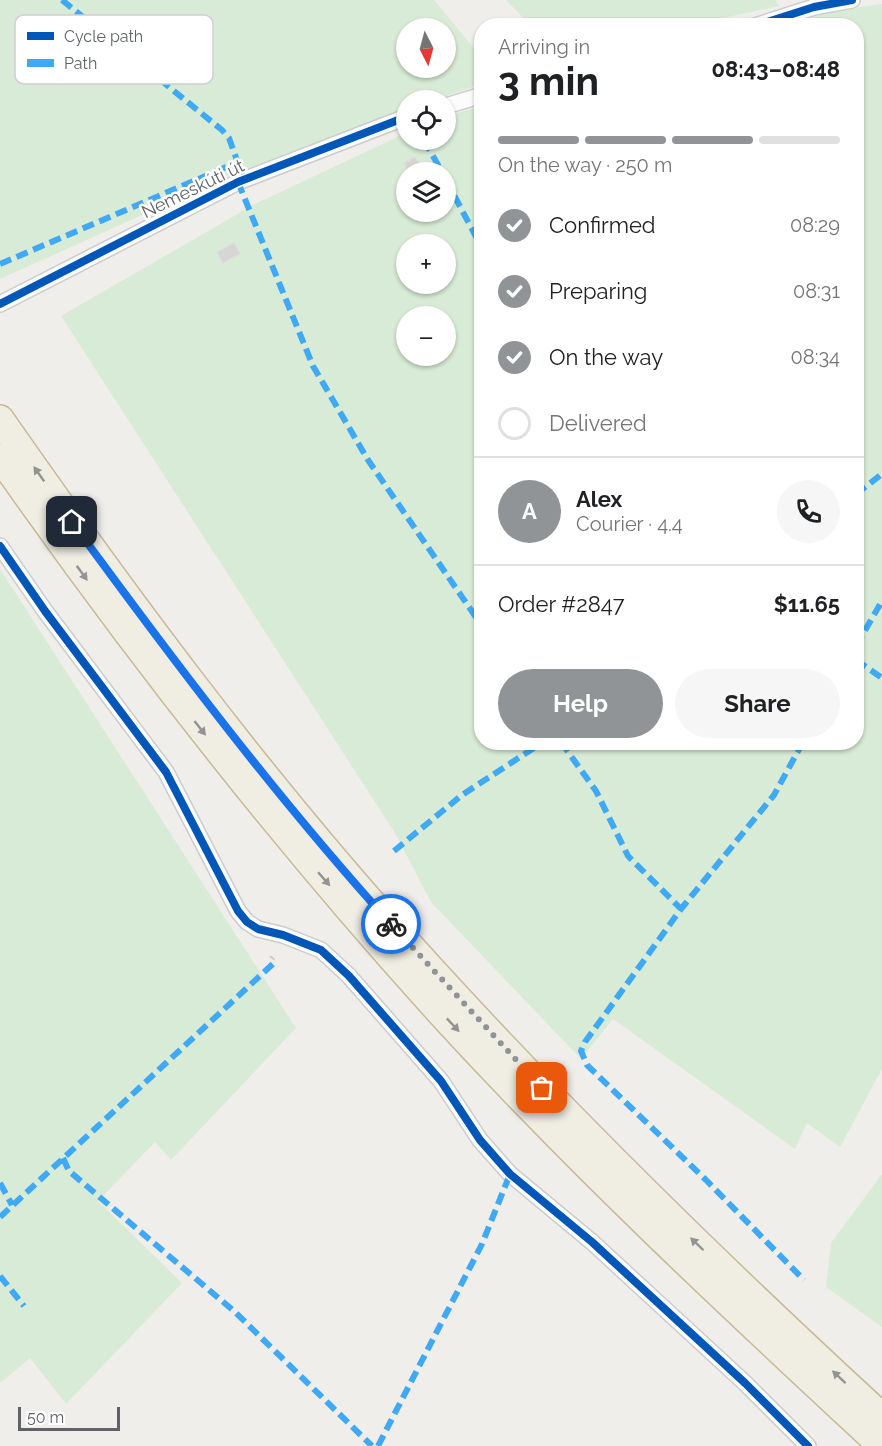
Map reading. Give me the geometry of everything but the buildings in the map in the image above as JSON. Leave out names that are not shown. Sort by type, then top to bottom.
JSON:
[{"type":"highway","points":[[0,419],[85,540],[191,682],[383,916],[465,1006],[631,1179],[741,1286],[882,1417]]},
{"type":"highway","points":[[0,456],[117,620],[233,771],[310,864],[448,1020],[656,1233],[882,1446]]},
{"type":"street","points":[[779,18],[813,7],[852,0]]},
{"type":"street","points":[[456,103],[474,97]]},
{"type":"street","name":"Nemeskúti út","points":[[0,304],[238,182],[396,121]]},
{"type":"street","points":[[0,546],[45,611],[166,772],[238,911],[247,922],[258,929],[283,935],[321,950],[350,976],[441,1081],[480,1140],[510,1174],[601,1250],[745,1383],[808,1446]]},
{"type":"path","points":[[270,956],[276,961]]},
{"type":"green space","points":[[0,0],[434,0],[449,18],[396,18],[396,78],[456,78],[456,27],[474,49],[474,86],[456,93],[456,90],[396,90],[396,115],[233,174],[0,279]]},
{"type":"green space","points":[[506,0],[775,0],[779,6],[722,18],[523,18]]},
{"type":"green space","points":[[882,4],[882,1069],[840,1147],[807,1123],[795,1149],[613,1019],[581,1059],[431,902],[395,833],[61,316],[255,204],[396,138],[396,150],[456,150],[456,113],[474,108],[474,750],[864,750],[864,18],[804,18],[831,11]]},
{"type":"green space","points":[[0,569],[296,1028],[171,1160],[155,1142],[98,1201],[182,1283],[66,1404],[30,1358],[0,1383]]},
{"type":"green space","points":[[882,1174],[882,1327],[826,1287],[831,1243]]},
{"type":"marked path","points":[[62,0],[80,15]]},
{"type":"marked path","points":[[165,84],[229,138],[244,180]]},
{"type":"marked path","points":[[430,150],[436,162]]},
{"type":"marked path","points":[[0,264],[238,162]]},
{"type":"marked path","points":[[238,182],[313,366],[368,460],[474,614]]},
{"type":"marked path","points":[[456,199],[474,233]]},
{"type":"marked path","points":[[864,488],[882,474]]},
{"type":"marked path","points":[[864,632],[882,601]]},
{"type":"marked path","points":[[864,666],[882,678]]},
{"type":"marked path","points":[[394,851],[462,795],[531,750]]},
{"type":"marked path","points":[[567,750],[596,791],[628,856],[681,909]]},
{"type":"marked path","points":[[799,750],[774,795],[681,909],[585,1042],[581,1051],[587,1065],[706,1180],[804,1280]]},
{"type":"marked path","points":[[0,1217],[276,961]]},
{"type":"marked path","points":[[63,1158],[69,1171],[235,1312],[372,1446]]},
{"type":"marked path","points":[[378,1446],[482,1244],[510,1174]]},
{"type":"marked path","points":[[0,1183],[12,1205]]},
{"type":"marked path","points":[[0,1276],[24,1306]]},
{"type":"cycle path","points":[[780,18],[814,7],[852,0]]},
{"type":"cycle path","points":[[0,304],[238,182],[396,121]]},
{"type":"cycle path","points":[[0,546],[45,611],[166,772],[238,911],[247,922],[258,929],[283,935],[321,950],[349,976],[441,1081],[480,1140],[510,1174],[592,1242],[745,1383],[808,1446]]},
{"type":"way so far","points":[[391,924],[542,1088]]},
{"type":"route","points":[[72,522],[191,682],[323,846],[391,924]]}]
